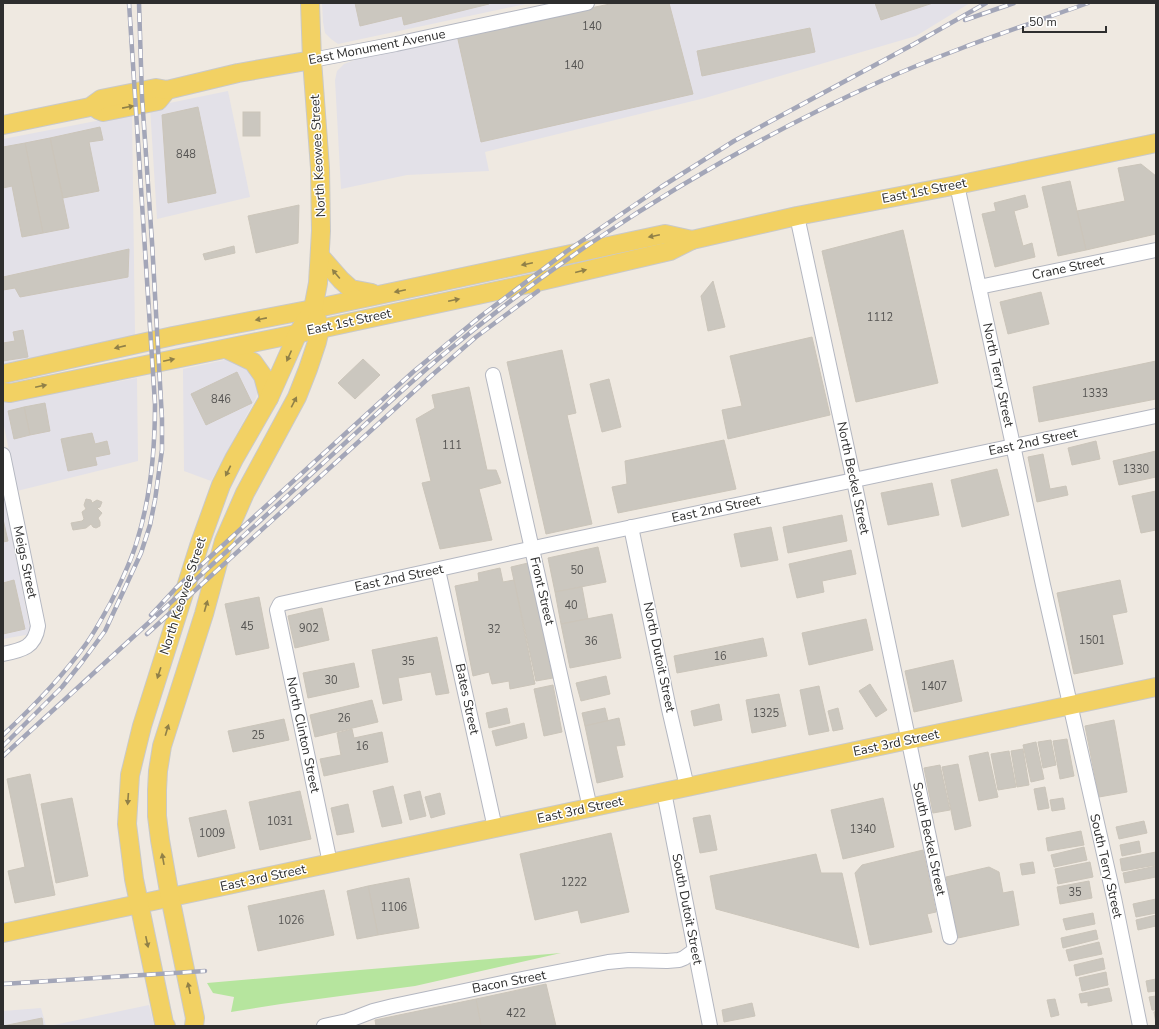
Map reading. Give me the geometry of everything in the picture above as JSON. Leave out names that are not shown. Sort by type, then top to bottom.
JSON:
[{"type":"main road","name":"North Keowee Street","points":[[166,1026],[134,879],[127,824],[130,775],[135,752],[208,517],[221,484],[269,398],[298,333],[313,309],[320,256],[321,231],[320,168],[312,60],[310,3]]},
{"type":"main road","name":"East Monument Avenue","points":[[3,125],[90,107],[101,99],[156,88],[167,90],[238,73],[312,60]]},
{"type":"main road","name":"East 1st Street","points":[[3,392],[10,393],[525,285],[670,251],[692,240],[797,216],[957,185],[1156,143]]},
{"type":"main road","name":"East 1st Street","points":[[3,374],[173,336],[381,295],[665,234],[692,240]]},
{"type":"main road","points":[[320,256],[351,289],[381,295]]},
{"type":"main road","name":"North Keowee Street","points":[[194,1026],[195,1018],[170,897],[157,816],[158,771],[162,746],[204,614],[224,541],[245,493],[297,397],[308,369],[320,329],[313,309]]},
{"type":"main road","points":[[226,348],[253,362],[263,376],[269,398]]},
{"type":"main road","name":"East 3rd Street","points":[[3,933],[1156,687]]},
{"type":"street","name":"East Monument Avenue","points":[[312,60],[396,44],[588,3]]},
{"type":"street","name":"North Terry Street","points":[[957,185],[1071,706]]},
{"type":"street","name":"North Beckel Street","points":[[797,216],[908,740]]},
{"type":"street","name":"Crane Street","points":[[980,287],[1156,250]]},
{"type":"street","name":"Front Street","points":[[493,375],[590,808]]},
{"type":"street","name":"East 2nd Street","points":[[278,606],[280,604],[632,527],[1156,416]]},
{"type":"street","name":"Meigs Street","points":[[3,455],[7,497],[38,626],[36,635],[30,644],[23,649],[3,654]]},
{"type":"street","name":"North Dutoit Street","points":[[632,527],[669,709],[687,787]]},
{"type":"street","name":"Bates Street","points":[[438,570],[494,828]]},
{"type":"street","name":"North Clinton Street","points":[[278,606],[279,617],[330,863]]},
{"type":"street","name":"South Terry Street","points":[[1071,706],[1087,785],[1114,898],[1140,1026]]},
{"type":"street","name":"South Beckel Street","points":[[908,740],[950,938]]},
{"type":"street","name":"South Dutoit Street","points":[[664,792],[710,1026]]},
{"type":"street","name":"Bacon Street","points":[[324,1026],[346,1021],[366,1020],[373,1011],[393,1006],[608,962],[629,960],[679,960],[695,950]]},
{"type":"shaded area","points":[[322,3],[530,3],[338,44],[325,33]]},
{"type":"shaded area","points":[[628,3],[970,3],[916,36],[705,98],[485,152],[489,171],[407,175],[341,189],[335,80],[337,71],[344,64],[357,59]]},
{"type":"shaded area","points":[[228,91],[250,197],[157,219],[150,107]]},
{"type":"shaded area","points":[[132,114],[135,336],[3,367],[3,139]]},
{"type":"shaded area","points":[[229,359],[252,369],[258,389],[256,398],[211,481],[184,471],[183,369]]},
{"type":"shaded area","points":[[137,378],[138,461],[17,491],[3,421],[3,403]]},
{"type":"shaded area","points":[[3,493],[31,634],[3,639]]},
{"type":"shaded area","points":[[149,1005],[154,1026],[49,1026]]},
{"type":"shaded area","points":[[41,1008],[46,1026],[3,1026],[3,1011]]},
{"type":"green space","points":[[561,953],[415,986],[231,1012],[234,997],[213,993],[207,983]]},
{"type":"building","points":[[355,3],[489,4],[404,25],[402,16],[360,26]]},
{"type":"building","points":[[615,3],[669,3],[693,94],[481,142],[457,35]]},
{"type":"building","points":[[875,3],[933,3],[881,20]]},
{"type":"building","points":[[810,28],[815,52],[702,76],[697,51]]},
{"type":"building","points":[[198,107],[216,193],[168,203],[162,115]]},
{"type":"building","points":[[243,112],[260,112],[260,136],[243,136]]},
{"type":"building","points":[[100,127],[103,140],[89,142],[99,191],[63,198],[50,138]]},
{"type":"building","points":[[50,138],[69,228],[43,233],[25,143]]},
{"type":"building","points":[[25,143],[43,233],[22,237],[12,186],[3,188],[3,147]]},
{"type":"building","points":[[1141,164],[1156,176],[1156,234],[1086,250],[1077,211],[1125,201],[1118,168]]},
{"type":"building","points":[[1070,181],[1086,250],[1058,256],[1042,187]]},
{"type":"building","points":[[1025,195],[1028,207],[1014,211],[1023,246],[1032,243],[1035,257],[995,267],[982,214],[996,211],[994,203]]},
{"type":"building","points":[[299,205],[298,243],[256,253],[248,216]]},
{"type":"building","points":[[903,230],[938,383],[856,402],[822,251]]},
{"type":"building","points":[[234,246],[235,253],[205,260],[203,254]]},
{"type":"building","points":[[129,249],[128,277],[20,297],[15,288],[3,290],[3,277]]},
{"type":"building","points":[[713,281],[725,327],[708,331],[701,296]]},
{"type":"building","points":[[1041,292],[1049,324],[1008,334],[1000,302]]},
{"type":"building","points":[[23,330],[28,357],[3,361],[3,343],[15,341],[13,332]]},
{"type":"building","points":[[812,337],[830,415],[728,439],[722,410],[742,406],[730,356]]},
{"type":"building","points":[[562,350],[576,413],[567,415],[592,524],[546,534],[507,362]]},
{"type":"building","points":[[363,359],[380,375],[355,399],[338,383]]},
{"type":"building","points":[[1156,361],[1156,399],[1039,422],[1033,387]]},
{"type":"building","points":[[237,372],[252,403],[206,425],[191,394]]},
{"type":"building","points":[[609,379],[621,427],[602,432],[590,384]]},
{"type":"building","points":[[469,387],[487,470],[496,470],[501,483],[479,489],[492,540],[440,549],[422,483],[431,481],[416,419],[435,408],[432,395]]},
{"type":"building","points":[[45,403],[50,431],[30,435],[24,407]]},
{"type":"building","points":[[24,407],[30,435],[14,439],[8,411]]},
{"type":"building","points":[[92,433],[95,444],[107,441],[110,454],[95,457],[97,465],[68,471],[61,439]]},
{"type":"building","points":[[724,440],[736,489],[618,513],[612,487],[627,484],[625,461]]},
{"type":"building","points":[[1096,441],[1100,459],[1072,465],[1068,448]]},
{"type":"building","points":[[1156,451],[1156,477],[1119,485],[1113,461]]},
{"type":"building","points":[[1043,454],[1050,489],[1066,486],[1068,495],[1037,502],[1028,457]]},
{"type":"building","points":[[997,469],[1009,515],[962,527],[951,480]]},
{"type":"building","points":[[932,483],[939,515],[888,525],[881,493]]},
{"type":"building","points":[[1156,491],[1156,530],[1141,533],[1132,496]]},
{"type":"building","points":[[86,499],[91,500],[92,503],[97,500],[102,502],[100,507],[97,508],[102,513],[98,518],[100,526],[96,528],[91,524],[86,528],[73,530],[71,523],[82,521],[84,519],[82,512],[86,509],[84,505]]},
{"type":"building","points":[[842,515],[847,541],[788,553],[783,527]]},
{"type":"building","points":[[3,519],[8,541],[3,542]]},
{"type":"building","points":[[771,527],[778,560],[741,567],[734,534]]},
{"type":"building","points":[[598,547],[606,582],[555,592],[548,558]]},
{"type":"building","points":[[851,550],[856,574],[822,581],[824,592],[797,598],[789,564]]},
{"type":"building","points":[[528,563],[553,678],[536,681],[511,567]]},
{"type":"building","points":[[500,568],[503,582],[514,580],[535,684],[510,689],[509,681],[492,684],[489,672],[473,676],[455,586],[479,581],[478,573]]},
{"type":"building","points":[[14,580],[25,629],[3,634],[3,583]]},
{"type":"building","points":[[1120,580],[1127,612],[1112,615],[1123,664],[1074,674],[1057,593]]},
{"type":"building","points":[[582,587],[588,619],[561,624],[555,592]]},
{"type":"building","points":[[259,597],[269,648],[236,655],[225,604]]},
{"type":"building","points":[[322,608],[329,640],[295,648],[288,616]]},
{"type":"building","points":[[612,614],[621,658],[570,668],[561,624]]},
{"type":"building","points":[[866,619],[873,650],[809,665],[802,633]]},
{"type":"building","points":[[437,637],[449,693],[436,695],[431,672],[398,678],[402,700],[383,704],[372,650]]},
{"type":"building","points":[[763,638],[767,656],[677,673],[674,656]]},
{"type":"building","points":[[953,660],[962,701],[914,712],[905,671]]},
{"type":"building","points":[[354,663],[359,687],[308,698],[303,673]]},
{"type":"building","points":[[606,676],[610,694],[581,701],[576,683]]},
{"type":"building","points":[[870,684],[887,710],[876,717],[859,691]]},
{"type":"building","points":[[553,685],[562,732],[544,736],[534,689]]},
{"type":"building","points":[[819,686],[829,731],[809,735],[800,690]]},
{"type":"building","points":[[779,694],[786,726],[752,733],[746,700]]},
{"type":"building","points":[[372,700],[378,722],[315,737],[310,715]]},
{"type":"building","points":[[719,704],[722,720],[694,726],[691,711]]},
{"type":"building","points":[[507,708],[510,723],[489,728],[486,713]]},
{"type":"building","points":[[605,708],[608,721],[585,726],[582,713]]},
{"type":"building","points":[[838,708],[843,729],[833,731],[828,711]]},
{"type":"building","points":[[619,718],[625,745],[616,746],[623,777],[597,783],[585,726]]},
{"type":"building","points":[[284,719],[289,740],[233,752],[228,731]]},
{"type":"building","points":[[1114,720],[1127,792],[1099,797],[1085,726]]},
{"type":"building","points":[[524,723],[527,738],[496,746],[492,731]]},
{"type":"building","points":[[352,729],[354,738],[382,732],[388,762],[324,776],[320,759],[341,755],[337,733]]},
{"type":"building","points":[[1067,739],[1074,776],[1060,779],[1053,741]]},
{"type":"building","points":[[1051,740],[1056,765],[1043,768],[1038,742]]},
{"type":"building","points":[[1036,742],[1044,779],[1031,782],[1023,745]]},
{"type":"building","points":[[1023,749],[1029,785],[1017,787],[1011,751]]},
{"type":"building","points":[[1009,751],[1016,787],[998,790],[991,754]]},
{"type":"building","points":[[988,752],[998,797],[979,801],[969,756]]},
{"type":"building","points":[[958,764],[971,826],[955,830],[942,767]]},
{"type":"building","points":[[940,765],[950,810],[933,813],[924,768]]},
{"type":"building","points":[[30,774],[55,895],[15,903],[8,871],[25,867],[7,779]]},
{"type":"building","points":[[393,786],[402,823],[382,827],[373,791]]},
{"type":"building","points":[[1045,787],[1049,808],[1038,810],[1034,789]]},
{"type":"building","points":[[300,791],[311,839],[260,850],[249,802]]},
{"type":"building","points":[[420,791],[426,816],[410,820],[404,795]]},
{"type":"building","points":[[440,793],[445,814],[431,818],[425,797]]},
{"type":"building","points":[[72,798],[88,876],[56,883],[41,804]]},
{"type":"building","points":[[883,798],[894,847],[843,859],[831,810]]},
{"type":"building","points":[[1063,798],[1065,809],[1052,811],[1050,800]]},
{"type":"building","points":[[348,804],[354,832],[337,835],[331,808]]},
{"type":"building","points":[[226,810],[235,848],[198,857],[189,818]]},
{"type":"building","points":[[710,815],[717,850],[700,853],[693,818]]},
{"type":"building","points":[[1144,821],[1147,833],[1119,839],[1116,827]]},
{"type":"building","points":[[1081,831],[1084,845],[1048,851],[1046,838]]},
{"type":"building","points":[[611,833],[629,912],[581,923],[578,910],[535,920],[520,854]]},
{"type":"building","points":[[1139,841],[1141,852],[1122,856],[1120,845]]},
{"type":"building","points":[[1084,847],[1087,860],[1054,867],[1051,855]]},
{"type":"building","points":[[923,850],[936,912],[927,914],[932,932],[870,945],[855,873],[862,865]]},
{"type":"building","points":[[1156,852],[1156,865],[1122,871],[1120,859]]},
{"type":"building","points":[[816,854],[821,873],[842,873],[859,948],[716,909],[710,876]]},
{"type":"building","points":[[1033,862],[1035,873],[1022,875],[1020,864]]},
{"type":"building","points":[[1090,862],[1093,877],[1058,884],[1055,869]]},
{"type":"building","points":[[1156,866],[1156,877],[1125,883],[1123,873]]},
{"type":"building","points":[[989,867],[999,872],[1003,893],[1013,891],[1019,925],[958,938],[946,877]]},
{"type":"building","points":[[409,878],[419,928],[378,935],[368,886]]},
{"type":"building","points":[[1089,881],[1092,898],[1060,904],[1057,887]]},
{"type":"building","points":[[368,886],[378,935],[357,939],[347,891]]},
{"type":"building","points":[[324,890],[334,935],[258,951],[248,906]]},
{"type":"building","points":[[1156,899],[1156,913],[1136,917],[1133,904]]},
{"type":"building","points":[[1093,913],[1095,924],[1066,930],[1063,919]]},
{"type":"building","points":[[1156,915],[1156,926],[1138,930],[1136,920]]},
{"type":"building","points":[[1096,930],[1098,939],[1063,948],[1061,938]]},
{"type":"building","points":[[1099,942],[1102,954],[1069,961],[1066,950]]},
{"type":"building","points":[[1103,958],[1105,969],[1076,976],[1074,965]]},
{"type":"building","points":[[1106,972],[1108,985],[1082,991],[1079,978]]},
{"type":"building","points":[[1156,979],[1156,991],[1148,992],[1146,981]]},
{"type":"building","points":[[546,984],[556,1026],[481,1026],[476,999]]},
{"type":"building","points":[[1109,988],[1112,1001],[1088,1006],[1088,1002],[1081,1003],[1079,994]]},
{"type":"building","points":[[1156,996],[1156,1010],[1152,1010],[1149,997]]},
{"type":"building","points":[[476,999],[481,1026],[376,1026],[375,1020]]},
{"type":"building","points":[[1055,999],[1059,1015],[1051,1017],[1047,1000]]},
{"type":"building","points":[[752,1003],[755,1016],[724,1022],[722,1010]]},
{"type":"building","points":[[1156,1011],[1156,1023],[1154,1012]]},
{"type":"building","points":[[42,1018],[43,1026],[3,1026]]},
{"type":"railway","points":[[3,735],[57,680],[77,656],[96,628],[111,602],[132,557],[142,524],[149,490],[153,456],[155,404],[129,3]]},
{"type":"railway","points":[[3,746],[62,687],[105,631],[141,553],[150,525],[155,500],[162,450],[162,419],[142,97],[139,3]]},
{"type":"railway","points":[[151,615],[176,588],[413,372],[481,316],[567,251],[661,187],[734,141],[914,44],[986,3]]},
{"type":"railway","points":[[965,20],[1014,3]]},
{"type":"railway","points":[[3,756],[428,368],[499,310],[575,254],[628,218],[698,175],[807,116],[906,70],[983,40],[1088,3]]},
{"type":"railway","points":[[147,634],[431,376],[476,337],[538,291]]},
{"type":"railway","points":[[3,984],[205,971]]}]
